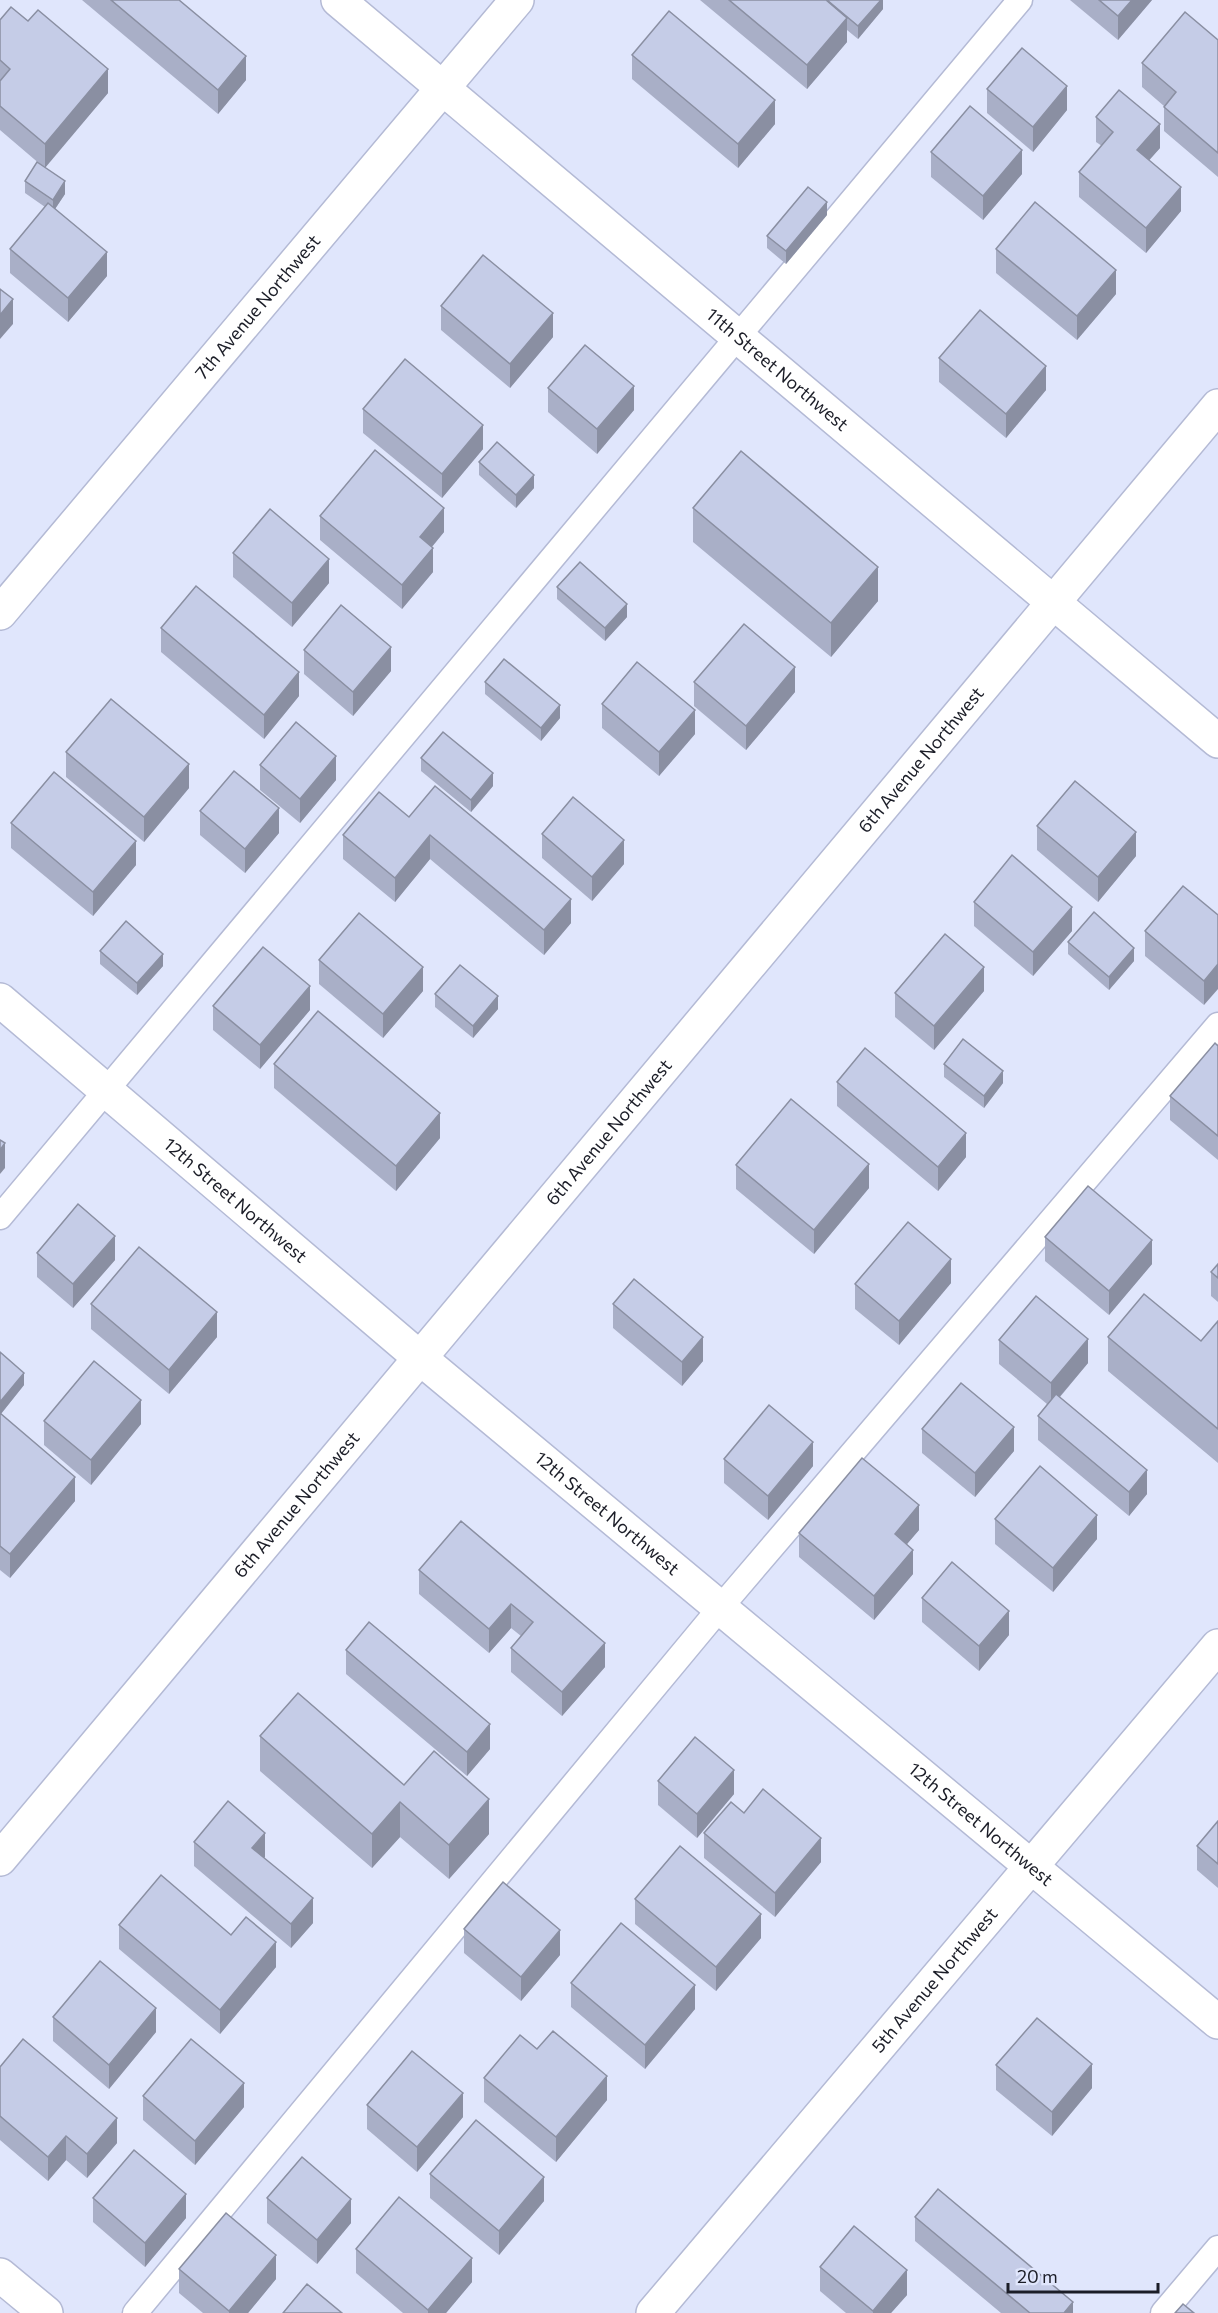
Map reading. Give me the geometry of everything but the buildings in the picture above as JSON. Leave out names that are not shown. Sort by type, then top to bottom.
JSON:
[{"type":"street","name":"11th Street Northwest","points":[[338,0],[1218,741]]},
{"type":"street","name":"7th Avenue Northwest","points":[[0,613],[518,0]]},
{"type":"street","name":"6th Avenue Northwest","points":[[0,1859],[1218,406]]},
{"type":"street","name":"12th Street Northwest","points":[[0,1000],[420,1358],[1218,2022]]},
{"type":"street","name":"5th Avenue Northwest","points":[[654,2313],[1218,1647]]},
{"type":"street","points":[[0,2275],[46,2313]]},
{"type":"lane","points":[[0,1216],[1020,0]]},
{"type":"lane","points":[[135,2313],[720,1608],[1218,1025]]},
{"type":"lane","points":[[1163,2313],[1218,2248]]}]
